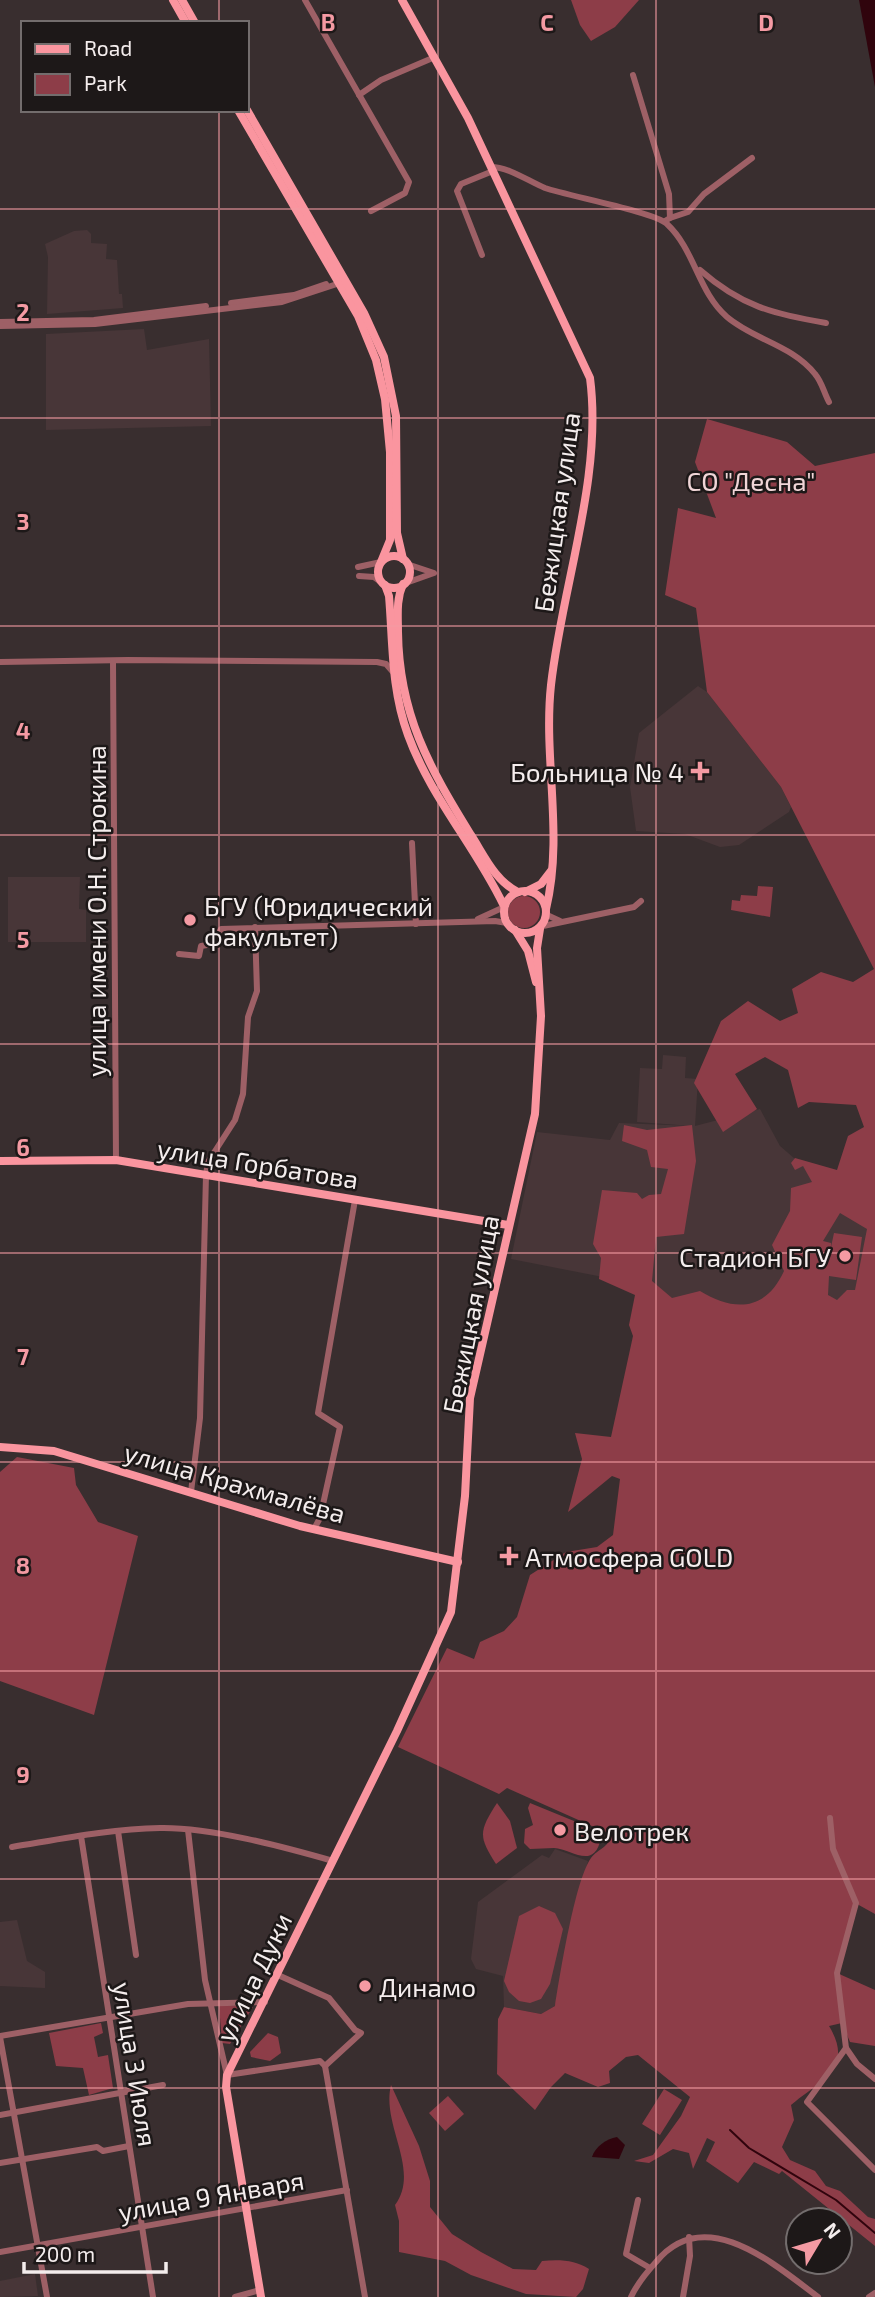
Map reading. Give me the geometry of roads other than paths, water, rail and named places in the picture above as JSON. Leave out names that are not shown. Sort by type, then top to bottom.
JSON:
[{"type":"main road","points":[[173,0],[185,21]]},
{"type":"main road","points":[[182,0],[194,21]]},
{"type":"main road","name":"Бежицкая улица","points":[[402,0],[435,57],[492,169],[590,378],[593,404],[584,503],[551,686],[553,864],[547,912]]},
{"type":"main road","points":[[239,112],[376,336],[393,398],[397,533],[410,573],[398,598],[398,656],[404,692],[414,730],[431,769],[485,857],[498,876],[521,892],[540,899],[547,912],[537,948],[541,1005],[538,1062]]},
{"type":"main road","points":[[248,112],[342,280],[368,340],[385,399],[390,452],[390,540],[378,577],[385,585],[390,605],[393,672],[401,712],[415,753],[511,926],[528,951],[536,985],[538,1062]]},
{"type":"main road","points":[[381,562],[394,556],[405,562]]},
{"type":"main road","points":[[385,585],[394,588],[403,584]]},
{"type":"main road","points":[[502,906],[521,892],[547,879],[553,864]]},
{"type":"main road","points":[[511,926],[527,932],[541,927]]},
{"type":"main road","name":"Бежицкая улица","points":[[414,1695],[451,1612],[458,1562],[470,1398],[535,1114],[538,1062]]},
{"type":"main road","name":"улица Горбатова","points":[[0,1161],[116,1160],[508,1225]]},
{"type":"main road","name":"улица Крахмалёва","points":[[1,1447],[54,1451],[314,1530],[458,1562]]},
{"type":"main road","name":"улица Дуки","points":[[261,2294],[226,2087],[227,2075],[414,1695]]},
{"type":"street","points":[[305,0],[409,182],[405,193],[371,211]]},
{"type":"street","points":[[359,95],[381,80],[435,57]]},
{"type":"street","points":[[633,75],[669,194],[668,220],[688,249],[725,316],[799,358],[818,376],[829,402]]},
{"type":"street","points":[[482,255],[457,191],[461,184],[492,169],[502,167],[520,178],[560,193],[668,220],[688,212],[705,194],[752,158]]},
{"type":"street","points":[[699,269],[735,298],[786,316],[826,323]]},
{"type":"street","points":[[0,324],[94,320],[294,295],[342,280]]},
{"type":"street","points":[[358,567],[381,562]]},
{"type":"street","points":[[405,562],[433,573]]},
{"type":"street","points":[[403,584],[433,573],[442,573]]},
{"type":"street","points":[[359,576],[374,577],[385,585]]},
{"type":"street","points":[[377,662],[391,651]]},
{"type":"street","points":[[0,662],[377,662],[386,664],[393,672]]},
{"type":"street","name":"улица имени О.Н. Строкина","points":[[113,662],[116,1160]]},
{"type":"street","points":[[412,843],[416,924]]},
{"type":"street","points":[[541,927],[634,907],[641,901]]},
{"type":"street","points":[[469,922],[502,906]]},
{"type":"street","points":[[547,912],[562,921]]},
{"type":"street","points":[[179,954],[199,956],[201,946],[213,944],[221,929],[469,922],[511,926]]},
{"type":"street","points":[[191,1492],[200,1430],[206,1175],[208,1163],[235,1120],[243,1094],[248,1017],[257,991],[256,928]]},
{"type":"street","points":[[314,1530],[320,1518],[340,1427],[318,1413],[355,1200]]},
{"type":"street","points":[[830,1818],[833,1849],[856,1903],[837,1973],[846,2048],[857,2064],[875,2079]]},
{"type":"street","points":[[188,1830],[205,1980],[227,2075],[323,2064],[361,2033],[355,2030],[329,1998],[278,1975]]},
{"type":"street","points":[[12,1847],[118,1831],[188,1830],[333,1861]]},
{"type":"street","points":[[118,1831],[136,1955]]},
{"type":"street","name":"улица 3 Июля","points":[[81,1836],[153,2297]]},
{"type":"street","points":[[47,2297],[40,2246],[0,2036],[108,2015],[211,2002],[265,2002]]},
{"type":"street","points":[[846,2048],[807,2102],[875,2170]]},
{"type":"street","points":[[323,2064],[365,2297]]},
{"type":"street","points":[[0,2115],[163,2085]]},
{"type":"street","points":[[0,2163],[97,2147],[103,2151],[129,2146]]},
{"type":"street","name":"улица 9 Января","points":[[0,2252],[347,2190]]},
{"type":"street","points":[[638,2200],[626,2254],[650,2268]]},
{"type":"street","points":[[631,2297],[650,2268],[669,2247],[689,2237],[711,2236],[732,2242],[818,2297]]},
{"type":"street","points":[[683,2297],[690,2256],[689,2237]]},
{"type":"street","points":[[869,2297],[875,2292]]},
{"type":"street","points":[[235,2297],[261,2294]]},
{"type":"waterway","points":[[730,2130],[749,2148],[836,2200],[875,2233]]},
{"type":"place","name":"Больница № 4","points":[[700,771]]},
{"type":"place","name":"БГУ (Юридический факультет)","points":[[190,920]]},
{"type":"place","name":"Стадион БГУ","points":[[845,1256]]},
{"type":"place","name":"Атмосфера GOLD","points":[[509,1556]]},
{"type":"place","name":"Велотрек","points":[[560,1830]]},
{"type":"place","name":"Динамо","points":[[365,1986]]},
{"type":"park label","name":"СО \"Десна\"","points":[[751,480]]}]
